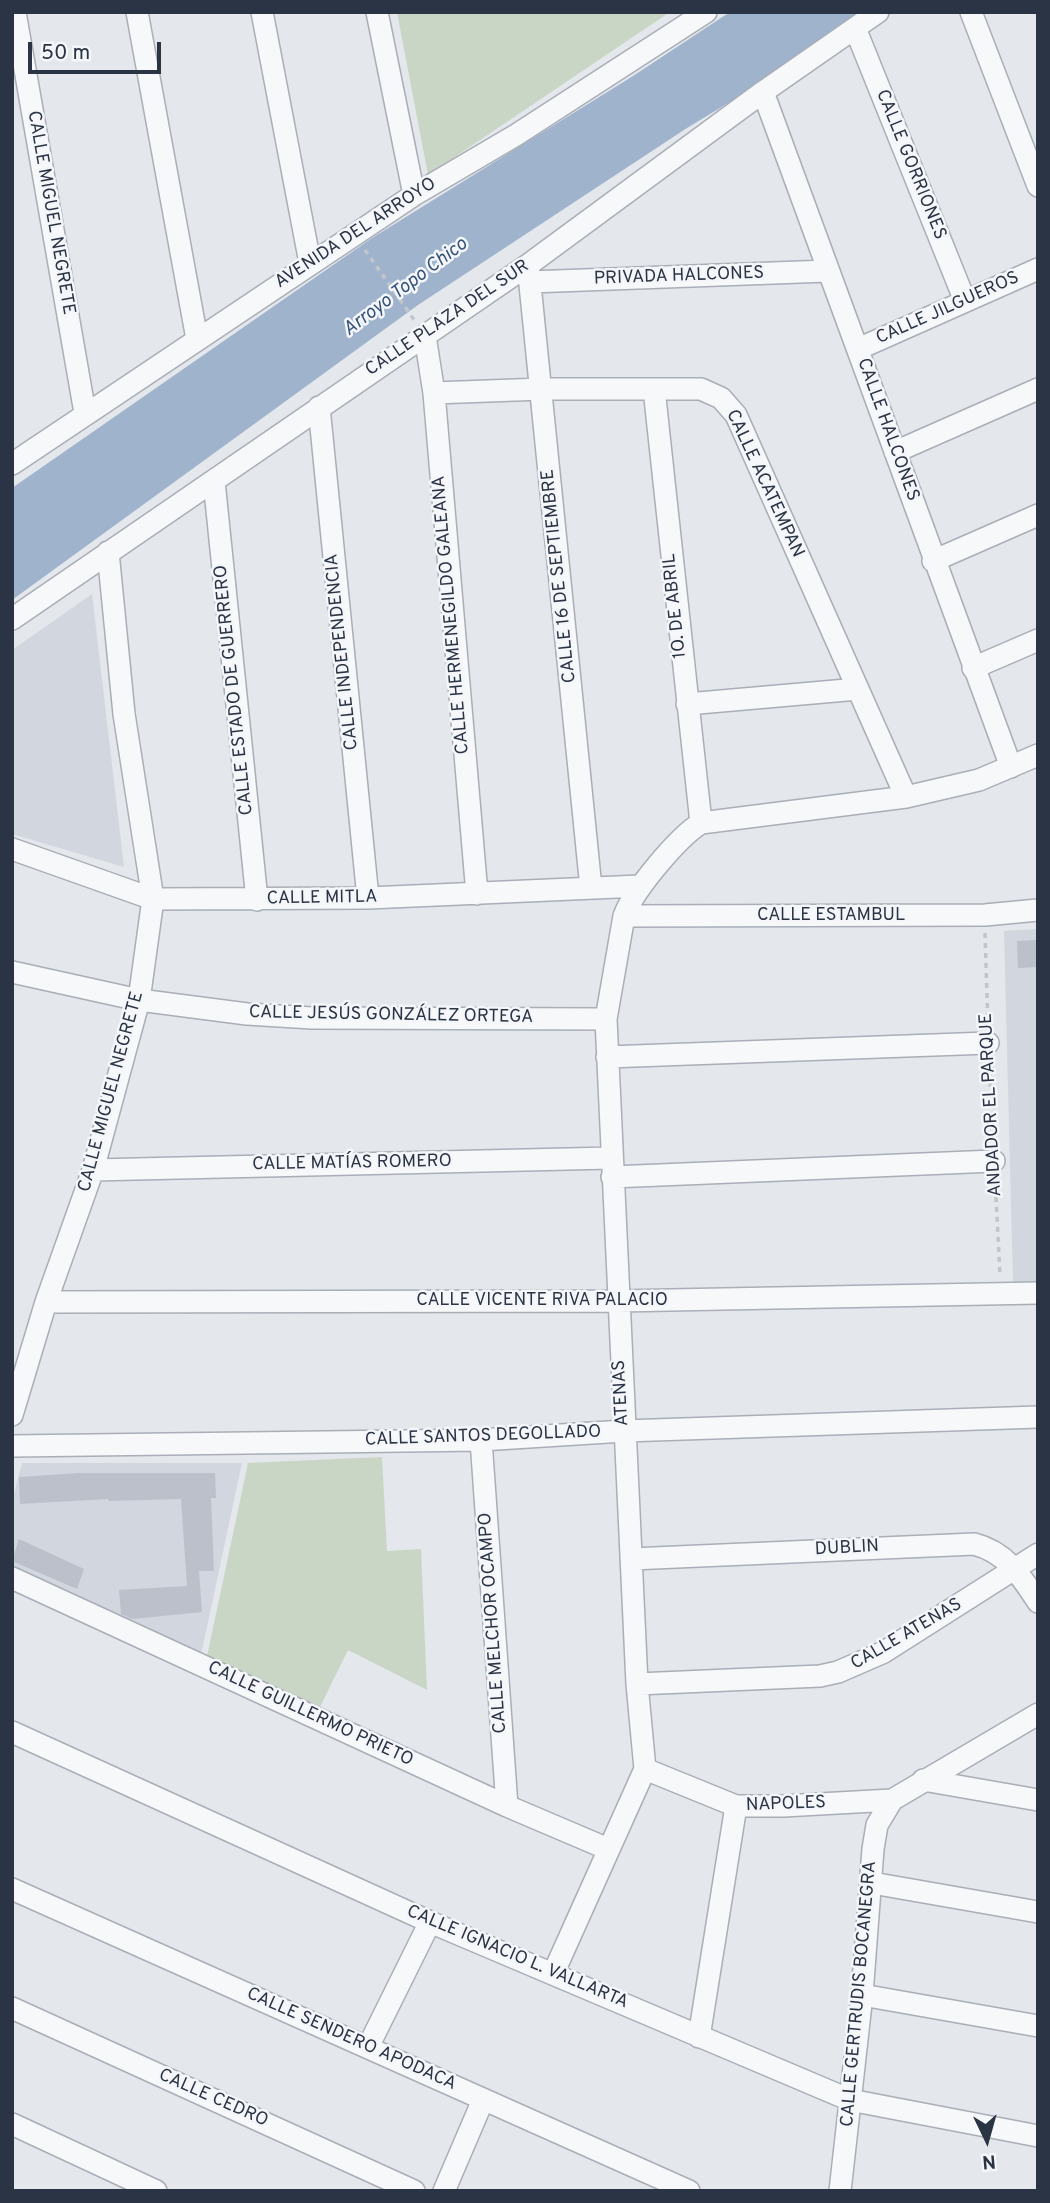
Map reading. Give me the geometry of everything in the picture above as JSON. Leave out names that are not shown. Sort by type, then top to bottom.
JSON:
[{"type":"street","name":"CALLE MIGUEL NEGRETE","points":[[15,12],[85,414]]},
{"type":"street","points":[[137,12],[197,339]]},
{"type":"street","points":[[262,12],[310,262]]},
{"type":"street","points":[[377,12],[414,195]]},
{"type":"street","name":"AVENIDA DEL ARROYO","points":[[12,464],[310,262],[414,195],[516,135],[706,12]]},
{"type":"street","name":"CALLE PLAZA DEL SUR","points":[[12,619],[319,407],[421,330],[529,273],[763,92],[877,12]]},
{"type":"street","points":[[971,12],[1038,186]]},
{"type":"street","name":"CALLE GORRIONES","points":[[855,28],[965,301]]},
{"type":"street","name":"CALLE HALCONES","points":[[763,92],[933,561],[1011,767]]},
{"type":"street","name":"CALLE JILGUEROS","points":[[858,349],[1038,269]]},
{"type":"street","name":"PRIVADA HALCONES","points":[[529,273],[827,271]]},
{"type":"street","name":"CALLE 16 DE SEPTIEMBRE","points":[[529,273],[591,888]]},
{"type":"street","name":"CALLE HERMENEGILDO GALEANA","points":[[421,330],[433,393],[477,894]]},
{"type":"street","name":"CALLE ACATEMPAN","points":[[433,393],[542,389],[701,389],[721,398],[736,415],[906,797]]},
{"type":"street","name":"1O. DE ABRIL","points":[[654,389],[701,823]]},
{"type":"street","points":[[895,452],[1038,389]]},
{"type":"street","name":"CALLE INDEPENDENCIA","points":[[319,407],[368,898]]},
{"type":"street","name":"CALLE ESTADO DE GUERRERO","points":[[214,481],[257,900]]},
{"type":"street","points":[[933,561],[1038,516]]},
{"type":"street","name":"CALLE MIGUEL NEGRETE","points":[[12,1415],[46,1302],[93,1170],[139,1000],[153,899],[124,714],[108,552]]},
{"type":"street","points":[[974,668],[1038,640]]},
{"type":"street","points":[[687,704],[858,689]]},
{"type":"street","points":[[701,823],[906,797],[969,783],[1038,755]]},
{"type":"street","name":"ATENAS","points":[[645,1769],[637,1684],[606,1019],[624,916],[640,886],[690,831],[701,823]]},
{"type":"street","name":"CALLE MITLA","points":[[12,849],[153,899],[368,898],[640,886]]},
{"type":"street","name":"CALLE ESTAMBUL","points":[[624,916],[985,915],[1036,909]]},
{"type":"street","name":"CALLE JESÚS GONZÁLEZ ORTEGA","points":[[12,972],[139,1000],[279,1017],[606,1019]]},
{"type":"street","points":[[607,1057],[988,1043]]},
{"type":"street","name":"CALLE MATÍAS ROMERO","points":[[93,1170],[611,1168],[995,1161]]},
{"type":"street","name":"CALLE VICENTE RIVA PALACIO","points":[[46,1302],[618,1301],[1038,1293]]},
{"type":"street","name":"CALLE SANTOS DEGOLLADO","points":[[12,1446],[481,1440],[624,1431],[1038,1418]]},
{"type":"street","name":"CALLE MELCHOR OCAMPO","points":[[481,1440],[507,1806]]},
{"type":"street","name":"DUBLIN","points":[[631,1559],[961,1543],[985,1546],[1017,1569],[1038,1602]]},
{"type":"street","name":"CALLE ATENAS","points":[[637,1684],[820,1676],[838,1672],[884,1652],[1038,1554]]},
{"type":"street","name":"CALLE GUILLERMO PRIETO","points":[[12,1578],[507,1806],[608,1849]]},
{"type":"street","points":[[892,1800],[1038,1714]]},
{"type":"street","name":"CALLE IGNACIO L. VALLARTA","points":[[12,1732],[430,1922],[850,2100],[1038,2136]]},
{"type":"street","points":[[553,1974],[645,1769]]},
{"type":"street","name":"NAPOLES","points":[[645,1769],[736,1806],[892,1800]]},
{"type":"street","points":[[923,1780],[1038,1801]]},
{"type":"street","name":"CALLE GERTRUDIS BOCANEGRA","points":[[840,2191],[862,1995],[877,1825],[892,1800]]},
{"type":"street","points":[[699,2037],[736,1806]]},
{"type":"street","points":[[872,1883],[1038,1912]]},
{"type":"street","name":"CALLE SENDERO APODACA","points":[[12,1889],[689,2191]]},
{"type":"street","points":[[368,2047],[430,1922]]},
{"type":"street","points":[[862,1995],[1038,2026]]},
{"type":"street","name":"CALLE CEDRO","points":[[12,2008],[414,2191]]},
{"type":"street","points":[[444,2191],[483,2099]]},
{"type":"street","points":[[12,2124],[156,2191]]},
{"type":"path","points":[[366,255],[421,330]]},
{"type":"path","name":"ANDADOR EL PARQUE","points":[[985,915],[988,1043],[1001,1294]]},
{"type":"shaded area","points":[[92,594],[124,867],[12,834],[12,650]]},
{"type":"shaded area","points":[[1038,929],[1038,1282],[1013,1283],[1004,931]]},
{"type":"shaded area","points":[[22,1463],[242,1463],[201,1655],[12,1572],[12,1502]]},
{"type":"green space","points":[[397,12],[670,12],[428,175]]},
{"type":"green space","points":[[382,1457],[387,1551],[421,1549],[427,1690],[348,1650],[319,1709],[206,1661],[248,1463]]},
{"type":"water","name":"Arroyo Topo Chico","points":[[730,12],[878,12],[687,128],[418,305],[12,600],[12,488],[372,238],[633,76]]},
{"type":"building","points":[[1038,940],[1038,967],[1018,968],[1017,941]]},
{"type":"building","points":[[80,1473],[215,1473],[216,1498],[211,1498],[214,1571],[199,1571],[202,1612],[132,1619],[121,1614],[119,1590],[187,1586],[181,1499],[108,1499],[20,1504],[19,1477]]},
{"type":"building","points":[[19,1539],[84,1569],[77,1589],[12,1561]]}]
